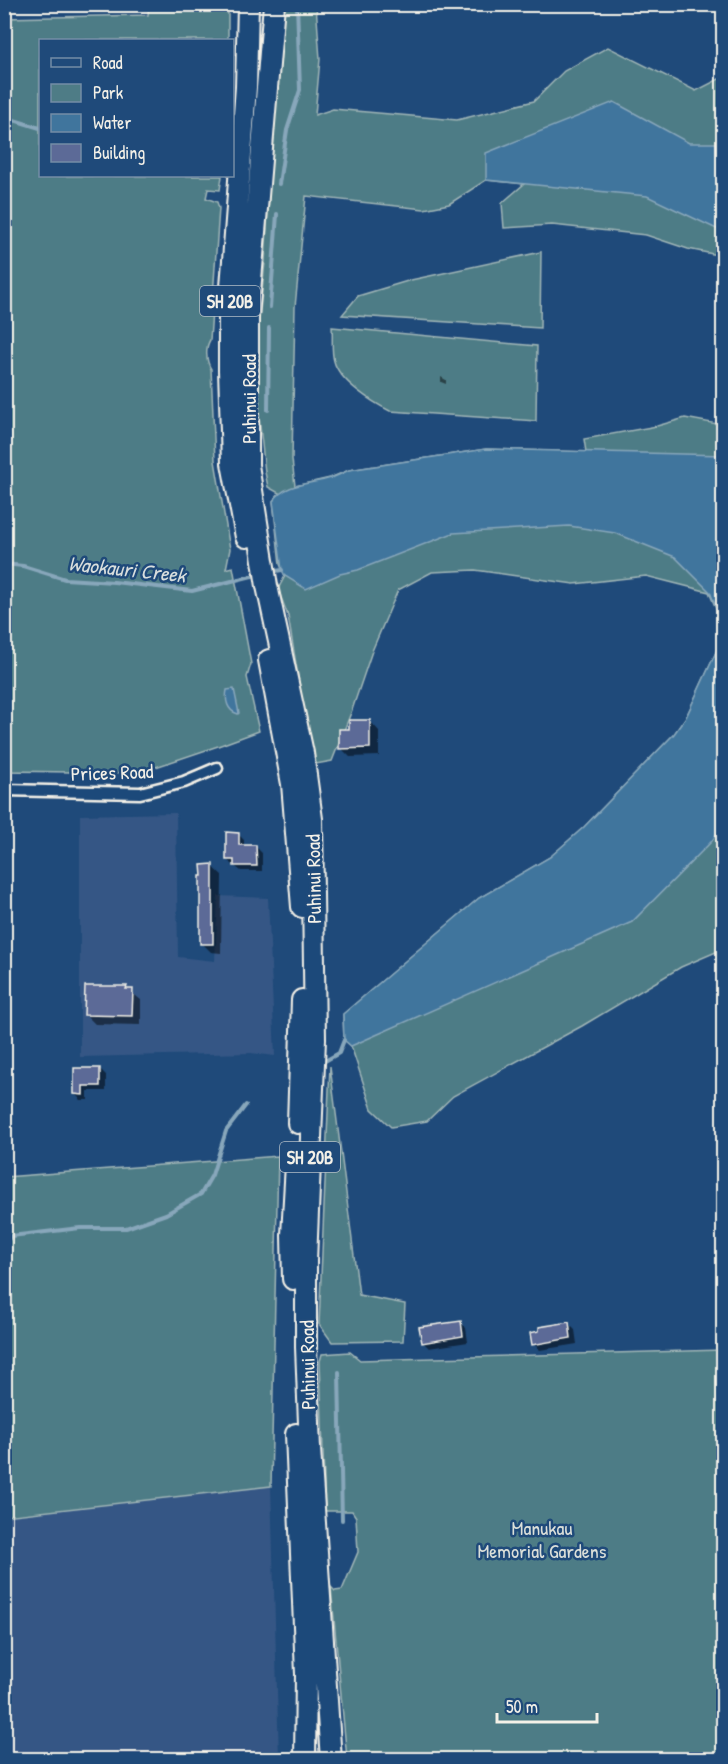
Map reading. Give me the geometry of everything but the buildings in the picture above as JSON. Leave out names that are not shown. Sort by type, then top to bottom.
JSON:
[{"type":"highway","name":"Puhinui Road","points":[[248,4],[246,87],[229,314],[232,463],[303,753],[312,819],[315,1039],[306,1261],[306,1347],[310,1449],[331,1760]]},
{"type":"highway","name":"Puhinui Road","points":[[257,562],[248,465],[248,316],[274,4]]},
{"type":"highway","name":"Puhinui Road","points":[[262,587],[292,784],[303,930],[298,1130],[292,1235],[296,1440],[306,1674],[305,1760]]},
{"type":"street","name":"Prices Road","points":[[4,790],[140,793],[184,782],[217,768]]},
{"type":"shaded area","points":[[176,813],[178,957],[215,961],[218,896],[268,898],[275,1056],[251,1053],[80,1057],[80,815]]},
{"type":"shaded area","points":[[271,1486],[279,1759],[5,1759],[4,1516]]},
{"type":"green space","points":[[149,5],[228,5],[228,39],[39,39],[39,177],[222,177],[220,190],[208,189],[206,198],[217,202],[219,208],[210,340],[207,354],[211,369],[215,461],[230,549],[226,569],[233,567],[251,664],[247,677],[259,731],[138,773],[5,771],[4,18],[148,15]]},
{"type":"green space","points":[[284,5],[316,5],[320,59],[315,115],[333,109],[457,120],[534,101],[564,71],[608,47],[696,91],[723,77],[723,256],[688,249],[646,235],[552,225],[504,228],[502,203],[524,184],[486,180],[449,204],[424,209],[306,196],[295,307],[292,459],[295,486],[330,478],[349,470],[486,449],[586,452],[584,439],[657,426],[685,418],[723,425],[723,625],[709,592],[646,576],[574,584],[475,570],[432,572],[398,590],[372,651],[332,761],[316,764],[310,748],[288,616],[278,589],[285,576],[280,564],[273,501],[279,493],[268,487],[254,370],[265,262],[274,109]]},
{"type":"green space","points":[[541,252],[540,328],[342,315],[358,296],[411,280]]},
{"type":"green space","points":[[332,327],[537,346],[536,421],[390,411],[357,390],[337,369],[333,353]]},
{"type":"green space","points":[[723,637],[723,949],[681,967],[582,1026],[453,1096],[427,1121],[391,1127],[372,1109],[351,1046],[344,1040],[343,1014],[479,898],[550,857],[584,827],[674,734],[686,717]]},
{"type":"green space","points":[[330,1066],[359,1295],[405,1304],[403,1341],[332,1342],[319,1324]]},
{"type":"green space","points":[[278,1156],[271,1486],[5,1516],[5,1177]]},
{"type":"green space","name":"Manukau Memorial Gardens","points":[[723,1350],[723,1759],[347,1759],[331,1587],[335,1591],[342,1590],[358,1552],[356,1517],[352,1511],[325,1511],[320,1361],[322,1354],[350,1352],[360,1360]]},
{"type":"water","points":[[614,102],[689,143],[723,143],[723,232],[647,196],[486,180],[486,153]]},
{"type":"water","points":[[486,449],[723,455],[723,625],[710,592],[675,557],[615,533],[569,526],[453,533],[358,570],[340,574],[306,589],[285,576],[282,570],[273,501],[285,490],[331,478],[349,470]]},
{"type":"water","points":[[723,637],[723,824],[712,841],[632,922],[351,1046],[344,1040],[343,1014],[479,898],[550,857],[584,827],[674,734],[686,717]]},
{"type":"water","points":[[234,689],[238,714],[229,708],[226,698],[227,690]]},
{"type":"waterway","points":[[279,184],[287,130],[300,90],[297,4]]},
{"type":"waterway","points":[[4,117],[39,128]]},
{"type":"waterway","points":[[270,307],[277,214]]},
{"type":"waterway","points":[[268,410],[269,328]]},
{"type":"waterway","name":"Waokauri Creek","points":[[4,564],[23,566],[65,579],[192,591],[260,574]]},
{"type":"waterway","name":"Waokauri Creek","points":[[270,572],[282,570]]},
{"type":"waterway","points":[[325,1061],[339,1053],[344,1040]]},
{"type":"waterway","points":[[4,1245],[11,1236],[80,1228],[126,1228],[166,1214],[201,1194],[212,1175],[226,1131],[246,1105]]},
{"type":"waterway","points":[[339,1372],[342,1520]]}]
